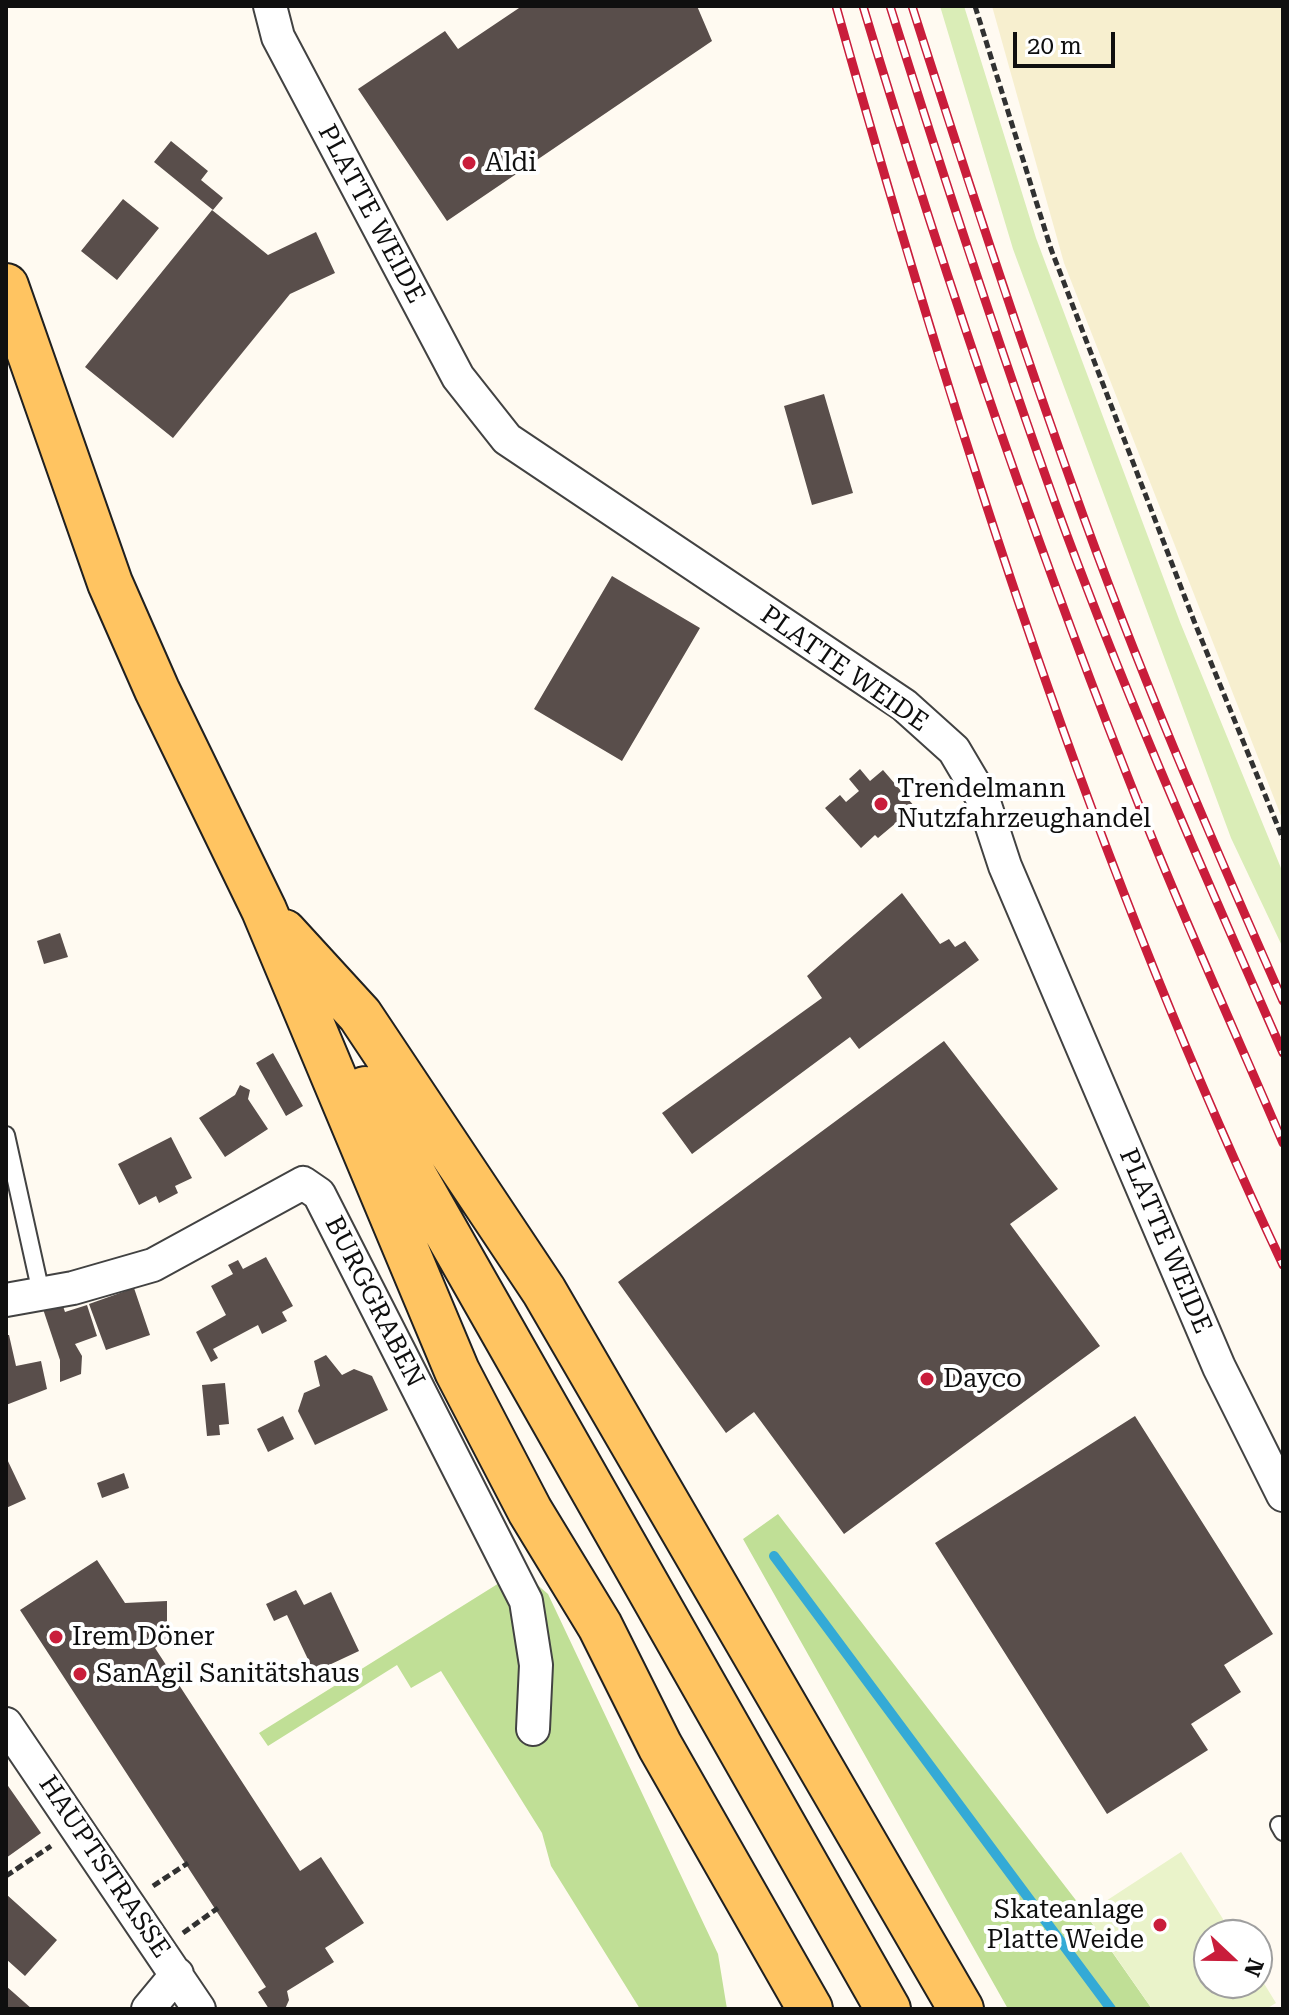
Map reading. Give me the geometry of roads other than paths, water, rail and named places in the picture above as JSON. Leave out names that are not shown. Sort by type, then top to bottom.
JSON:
[{"type":"main road","points":[[6,286],[110,583],[157,690],[264,910],[457,1371],[530,1511],[600,1626],[660,1746],[810,2009]]},
{"type":"main road","points":[[264,910],[888,2009]]},
{"type":"main road","points":[[264,910],[360,1015],[544,1291],[961,2009]]},
{"type":"street","name":"PLATTE WEIDE","points":[[270,6],[278,37],[458,377],[507,439],[904,705],[954,750],[983,799],[1005,866],[1219,1367],[1283,1495]]},
{"type":"street","name":"BURGGRABEN","points":[[6,1300],[153,1265],[303,1183],[319,1194],[526,1601],[536,1665],[533,1729]]},
{"type":"street","name":"HAUPTSTRASSE","points":[[6,1724],[169,1962],[148,2009]]},
{"type":"street","points":[[169,1962],[199,2009]]},
{"type":"lane","points":[[6,1135],[41,1293]]},
{"type":"waterway","points":[[774,1556],[1111,2009]]},
{"type":"railway","points":[[836,6],[930,327],[1033,645],[1150,959],[1214,1113],[1283,1265]]},
{"type":"railway","points":[[863,6],[961,315],[1068,621],[1162,863],[1283,1143]]},
{"type":"railway","points":[[890,6],[990,316],[1080,570],[1164,779],[1283,1053]]},
{"type":"railway","points":[[912,6],[1053,433],[1098,557],[1174,749],[1283,1001]]},
{"type":"place","name":"Aldi","points":[[469,163]]},
{"type":"place","name":"Trendelmann Nutzfahrzeughandel","points":[[881,804]]},
{"type":"place","name":"Dayco","points":[[927,1379]]},
{"type":"place","name":"Irem Döner","points":[[56,1637]]},
{"type":"place","name":"SanAgil Sanitätshaus","points":[[80,1674]]},
{"type":"place","name":"Skateanlage Platte Weide","points":[[1160,1925]]}]
